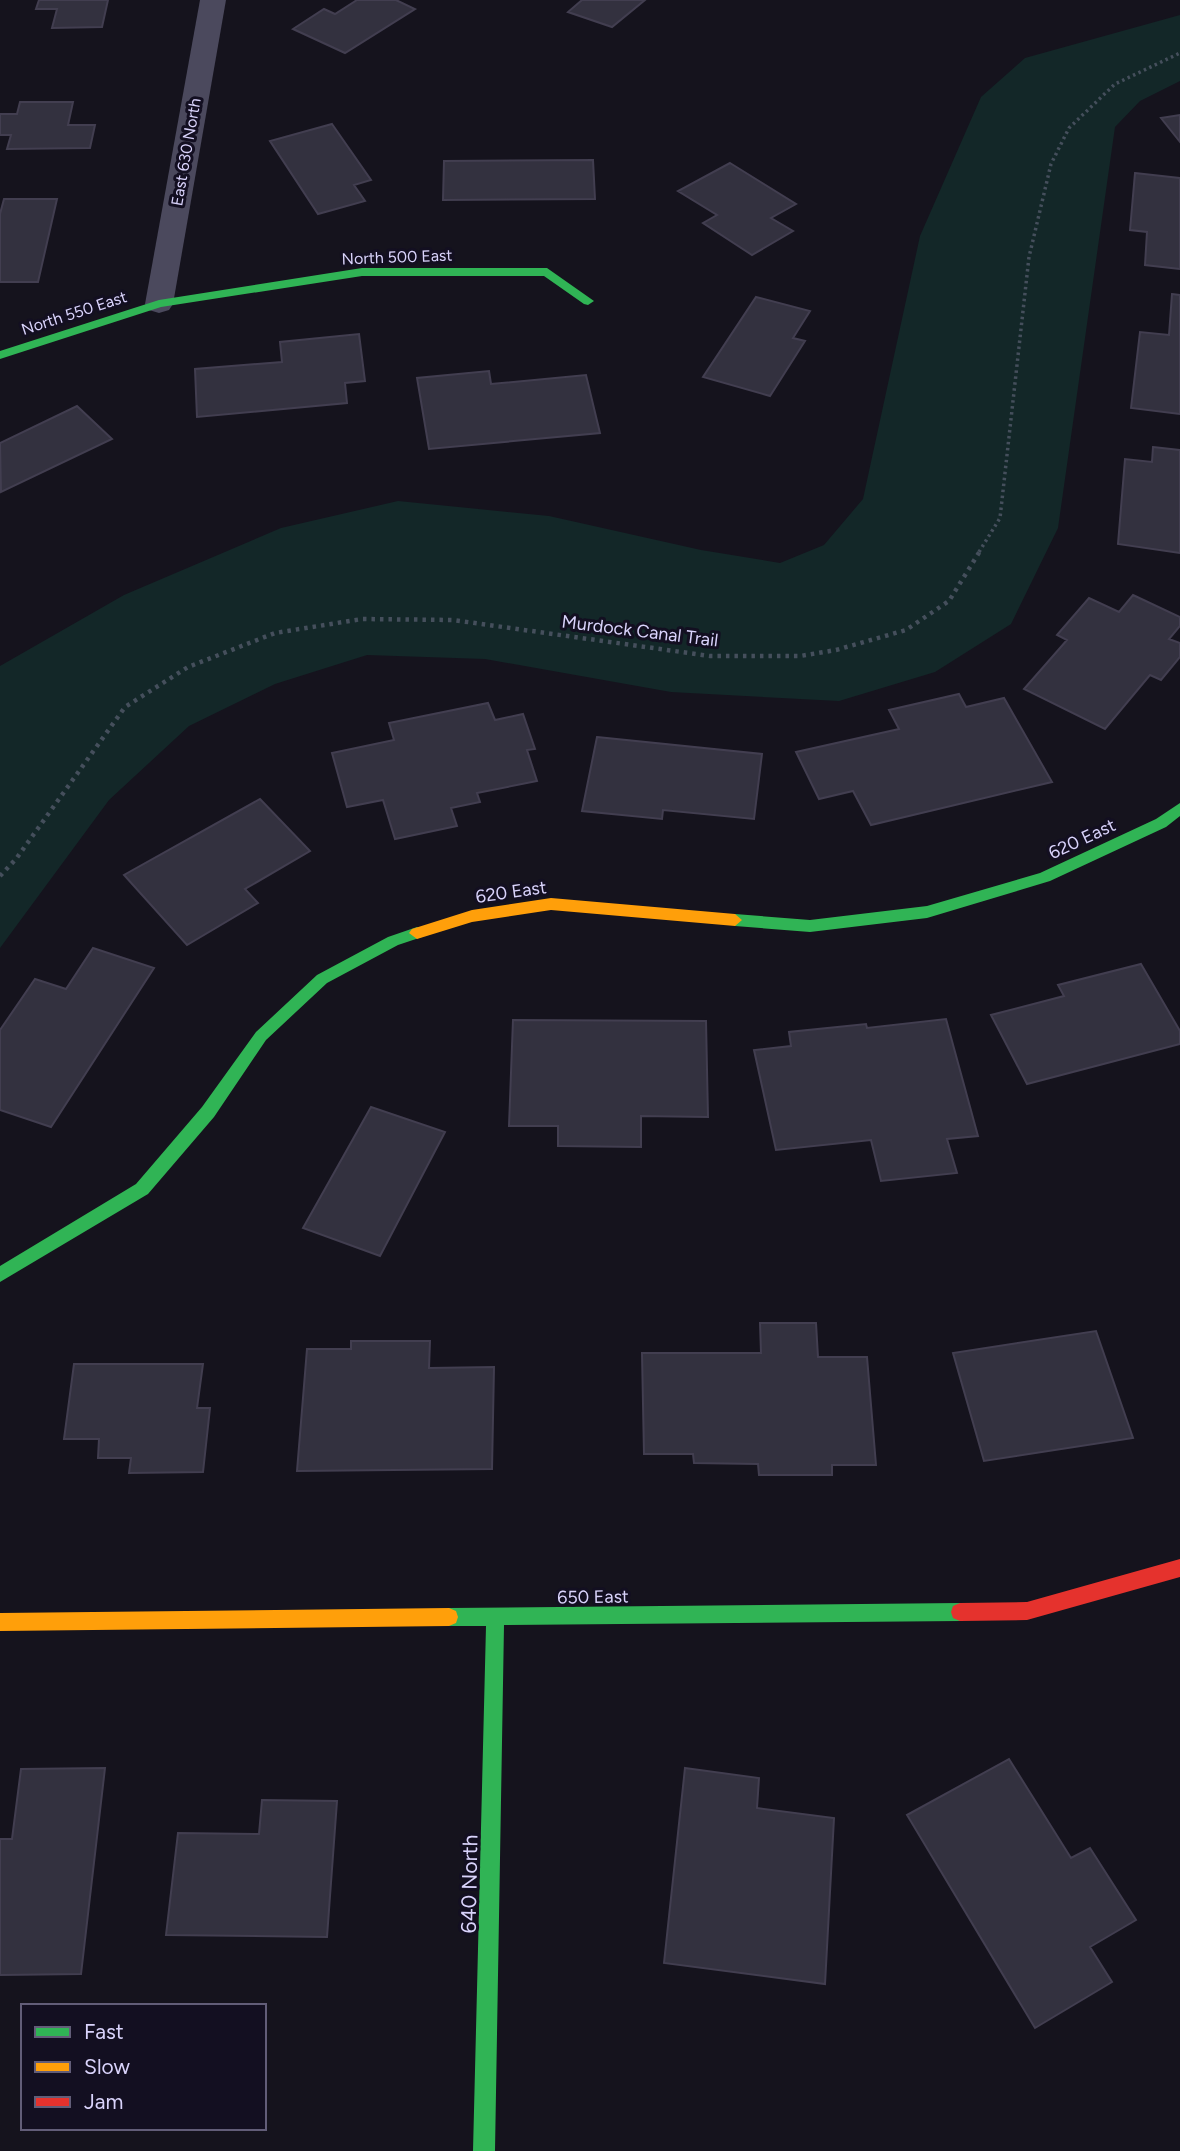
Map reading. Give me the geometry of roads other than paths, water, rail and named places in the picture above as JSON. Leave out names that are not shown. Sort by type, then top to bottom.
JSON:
[{"type":"street","name":"East 630 North","points":[[159,304],[213,0]]},
{"type":"street","name":"North 500 East","points":[[159,304],[362,272],[547,272],[588,301]]},
{"type":"street","name":"North 550 East","points":[[0,355],[159,304]]},
{"type":"street","name":"620 East","points":[[0,1275],[142,1189],[208,1112],[261,1036],[322,979],[393,941],[472,916],[551,904],[810,926],[927,912],[1045,877],[1161,823],[1180,807]]},
{"type":"street","name":"650 East","points":[[0,1622],[1027,1611],[1178,1576]]},
{"type":"street","name":"640 North","points":[[484,2151],[495,1617]]}]
